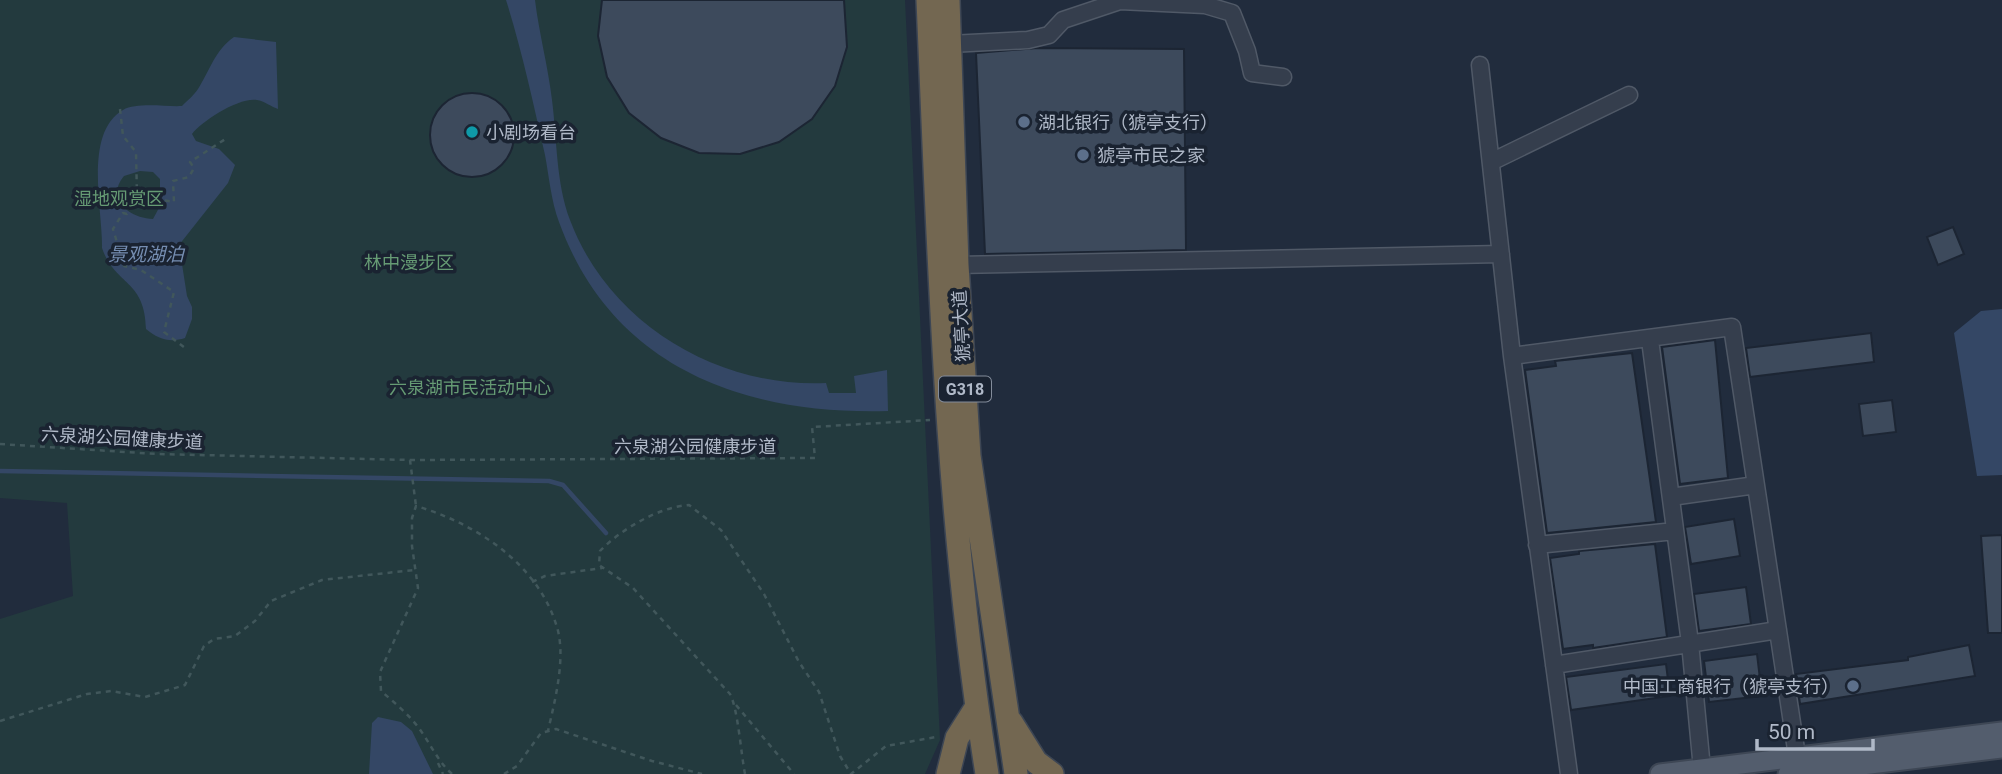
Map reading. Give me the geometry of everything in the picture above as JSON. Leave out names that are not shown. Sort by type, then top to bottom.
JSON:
[{"type":"highway","name":"猇亭大道","points":[[928,0],[947,419],[976,708],[986,774]]},
{"type":"highway","name":"猇亭大道","points":[[948,0],[957,265],[969,456],[1016,774]]},
{"type":"highway","points":[[948,774],[957,738],[976,708]]},
{"type":"highway","points":[[1006,714],[1036,762],[1052,774]]},
{"type":"main road","points":[[1660,774],[2002,732]]},
{"type":"main road","points":[[1788,774],[2002,748]]},
{"type":"street","points":[[950,44],[1028,40],[1049,35],[1063,20],[1120,1],[1205,5],[1232,13],[1244,41],[1252,73],[1283,77]]},
{"type":"street","points":[[1480,65],[1512,356],[1569,774]]},
{"type":"street","points":[[1491,162],[1629,95]]},
{"type":"street","points":[[957,265],[1501,254]]},
{"type":"street","points":[[1512,356],[1650,340],[1732,327],[1797,756]]},
{"type":"street","points":[[1650,340],[1690,643],[1702,768]]},
{"type":"street","points":[[1671,497],[1756,485]]},
{"type":"street","points":[[1537,545],[1675,531]]},
{"type":"street","points":[[1555,665],[1778,630]]},
{"type":"path","points":[[120,108],[123,136],[136,152],[137,196],[127,214],[123,213],[113,229],[124,265],[141,270],[174,292],[164,332],[185,348]]},
{"type":"path","points":[[137,196],[174,202],[173,181],[189,177],[194,169],[190,162],[227,138]]},
{"type":"path","name":"六泉湖公园健康步道","points":[[0,444],[156,454],[411,460],[815,458],[812,427],[947,419]]},
{"type":"path","points":[[411,460],[416,506],[412,518],[418,588],[380,672],[381,691],[423,734],[443,774]]},
{"type":"path","points":[[794,774],[736,705],[730,694],[633,588],[599,565],[600,551],[614,537],[672,506],[689,505],[721,530],[764,594],[799,662],[819,692],[840,756],[851,774],[886,746],[930,736],[957,738]]},
{"type":"path","points":[[416,506],[471,527],[502,549],[532,582],[557,625],[559,657],[548,731]]},
{"type":"path","points":[[532,582],[554,574],[602,568]]},
{"type":"path","points":[[0,721],[87,694],[111,691],[145,697],[166,693],[184,685],[204,646],[214,639],[235,636],[255,621],[271,601],[322,580],[415,570]]},
{"type":"path","points":[[736,705],[735,721],[745,774]]},
{"type":"path","points":[[504,774],[517,766],[541,733],[556,729],[652,761],[702,774]]},
{"type":"path","points":[[437,760],[452,774]]},
{"type":"green space","name":"六泉湖市民活动中心","points":[[0,0],[905,0],[940,740],[925,774],[0,774],[0,619],[73,596],[67,503],[0,498]]},
{"type":"water","points":[[506,0],[535,0],[550,87],[559,176],[565,206],[588,257],[611,290],[640,319],[672,342],[708,361],[746,374],[786,382],[826,383],[829,393],[856,393],[854,376],[887,370],[888,411],[835,410],[783,404],[735,391],[689,373],[648,347],[613,314],[582,272],[556,214],[532,96]]},
{"type":"water","name":"景观湖泊","points":[[234,37],[276,42],[278,109],[257,100],[241,102],[212,117],[192,134],[196,141],[219,149],[235,165],[228,183],[179,245],[192,319],[185,338],[164,339],[146,329],[141,301],[114,270],[102,248],[99,154],[103,136],[111,121],[123,110],[144,105],[182,106],[198,89],[217,54]],"holes":[[[140,171],[153,172],[160,179],[160,206],[153,219],[128,211],[122,206],[117,192],[124,176]]]},
{"type":"water","points":[[2002,309],[2002,475],[1977,476],[1954,333],[1981,311]]},
{"type":"water","points":[[378,717],[401,722],[412,731],[433,774],[369,774],[372,723]]},
{"type":"building","points":[[602,0],[844,0],[847,47],[835,86],[812,119],[779,142],[740,154],[699,153],[661,138],[629,113],[607,77],[598,36]]},
{"type":"building","name":"猇亭市民之家","points":[[1038,48],[1184,49],[1186,250],[985,254],[976,53]]},
{"type":"building","name":"小剧场看台","points":[[464,93],[480,93],[496,100],[507,111],[514,127],[511,151],[502,165],[480,177],[464,177],[448,170],[437,159],[430,143],[430,127],[437,111],[448,100]]},
{"type":"building","points":[[1953,227],[1964,254],[1938,265],[1927,237]]},
{"type":"building","points":[[1871,333],[1874,362],[1750,377],[1746,348]]},
{"type":"building","points":[[1715,340],[1728,478],[1680,484],[1662,347]]},
{"type":"building","points":[[1632,353],[1656,522],[1547,533],[1525,370],[1556,366],[1555,361]]},
{"type":"building","points":[[1892,400],[1896,432],[1863,436],[1859,404]]},
{"type":"building","points":[[1734,519],[1740,556],[1691,564],[1685,527]]},
{"type":"building","points":[[2002,535],[2002,633],[1988,633],[1981,536]]},
{"type":"building","points":[[1655,544],[1667,637],[1593,648],[1593,645],[1563,649],[1550,558],[1579,554],[1579,551]]},
{"type":"building","points":[[1746,587],[1751,624],[1699,631],[1694,594]]},
{"type":"building","points":[[1969,645],[1975,676],[1800,704],[1796,674],[1908,660],[1908,657]]},
{"type":"building","points":[[1757,654],[1762,696],[1709,702],[1704,661]]},
{"type":"building","points":[[1666,664],[1670,696],[1571,710],[1566,677]]},
{"type":"waterway","points":[[0,471],[549,481],[563,485],[606,533]]},
{"type":"place","name":"湖北银行（猇亭支行）","points":[[1024,122]]},
{"type":"place","name":"小剧场看台","points":[[472,132]]},
{"type":"place","name":"猇亭市民之家","points":[[1083,155]]},
{"type":"place","name":"中国工商银行（猇亭支行）","points":[[1853,686]]},
{"type":"park label","name":"湿地观赏区","points":[[119,198]]},
{"type":"park label","name":"林中漫步区","points":[[409,262]]}]
